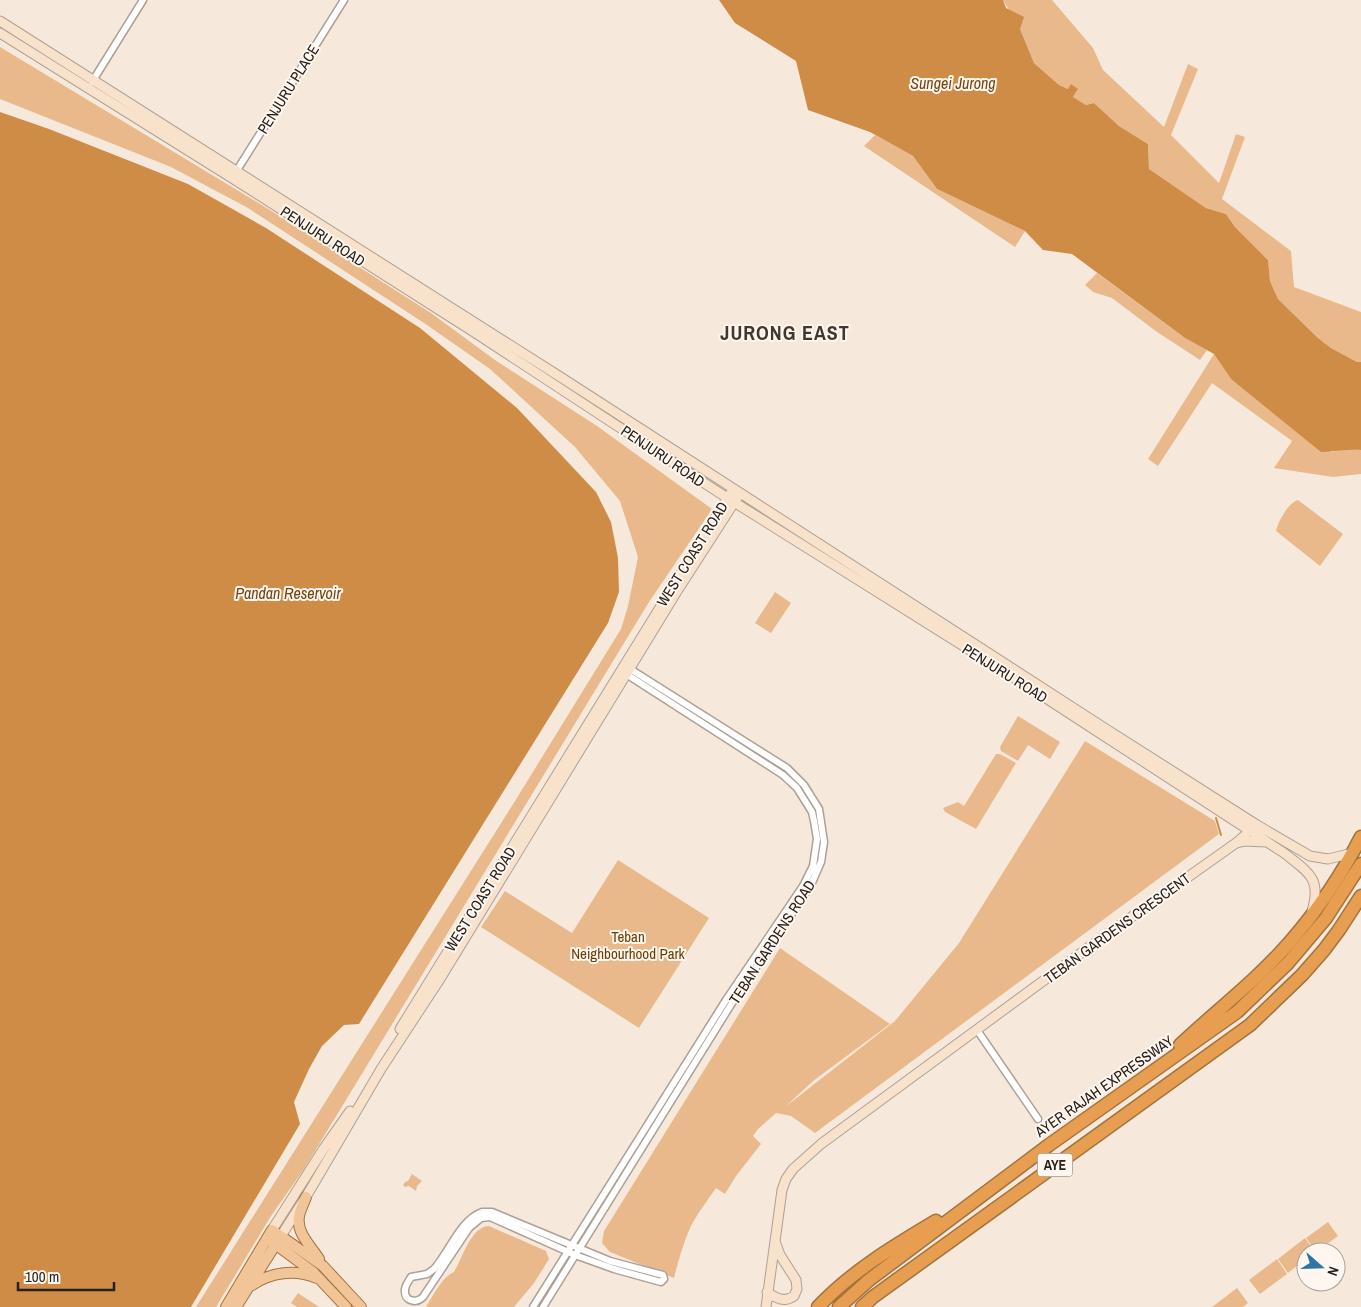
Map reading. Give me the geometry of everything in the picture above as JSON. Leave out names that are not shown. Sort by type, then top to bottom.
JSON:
[{"type":"highway","points":[[1176,1054],[1179,1046],[1266,967],[1289,943],[1309,918],[1361,837]]},
{"type":"highway","name":"AYER RAJAH EXPRESSWAY","points":[[839,1307],[869,1280],[1049,1144],[1236,1012],[1288,963],[1326,918],[1361,864]]},
{"type":"highway","name":"AYE","points":[[862,1307],[1250,1026],[1302,975],[1324,950],[1340,930],[1361,896]]},
{"type":"highway","points":[[818,1307],[852,1276],[893,1246],[988,1190]]},
{"type":"main road","name":"PENJURU ROAD","points":[[0,22],[91,83],[736,491],[1254,828],[1266,842],[1284,853],[1310,876],[1317,894],[1309,918]]},
{"type":"main road","name":"PENJURU ROAD","points":[[0,33],[91,83]]},
{"type":"main road","name":"PENJURU ROAD","points":[[235,174],[731,500],[1015,674],[1233,820],[1254,828],[1310,856],[1328,859],[1353,852]]},
{"type":"main road","name":"WEST COAST ROAD","points":[[236,1307],[249,1287],[274,1237],[324,1148],[352,1108],[736,491]]},
{"type":"main road","name":"WEST COAST ROAD","points":[[226,1307],[274,1237],[306,1197],[381,1069],[440,978],[625,670]]},
{"type":"main road","points":[[1233,820],[1236,828],[1236,843],[1244,841],[1266,842]]},
{"type":"main road","name":"TEBAN GARDENS CRESCENT","points":[[766,1307],[782,1190],[786,1179],[800,1162],[821,1144],[1092,945],[1236,843],[1254,828]]},
{"type":"main road","points":[[306,1197],[299,1216],[299,1226],[306,1242],[360,1307]]},
{"type":"main road","points":[[274,1237],[324,1266]]},
{"type":"main road","points":[[274,1237],[324,1282],[346,1307]]},
{"type":"main road","points":[[767,1292],[780,1300],[785,1300],[794,1296],[798,1289],[796,1280],[780,1255],[775,1241]]},
{"type":"main road","points":[[249,1287],[263,1278],[281,1274],[307,1275],[324,1282]]},
{"type":"street","points":[[91,83],[143,0]]},
{"type":"street","name":"PENJURU PLACE","points":[[235,174],[344,0]]},
{"type":"street","name":"TEBAN GARDENS ROAD","points":[[533,1307],[729,1002],[811,885],[821,862],[824,842],[819,808],[804,785],[788,768],[625,670]]},
{"type":"street","name":"TEBAN GARDENS ROAD","points":[[543,1307],[729,1002]]},
{"type":"street","points":[[977,1030],[1038,1119]]},
{"type":"street","points":[[570,1249],[490,1217],[481,1218],[469,1228],[423,1297],[413,1302],[406,1296],[405,1290],[411,1277],[427,1274],[434,1269],[474,1214],[492,1212],[570,1249],[575,1255],[645,1278],[661,1282],[664,1279],[663,1275],[610,1261],[579,1249],[570,1249]]},
{"type":"green space","points":[[1003,0],[1052,0],[1093,48],[1103,70],[1164,127],[1188,64],[1198,69],[1171,135],[1219,183],[1236,134],[1245,137],[1222,199],[1291,251],[1294,287],[1361,312],[1361,362],[1357,362],[1331,348],[1278,299],[1270,281],[1268,260],[1235,227],[1226,214],[1206,208],[1149,169],[1148,144],[1119,126],[1094,103],[1086,105],[1073,97],[1078,89],[1068,89],[1059,85],[1034,63],[1020,29]]},
{"type":"green space","points":[[0,47],[270,210],[431,313],[495,360],[597,426],[712,509],[649,602],[304,1169],[271,1216],[216,1307],[196,1307],[515,801],[621,629],[628,606],[638,557],[620,501],[575,447],[490,369],[424,323],[248,208],[171,167],[0,99]]},
{"type":"green space","points":[[875,135],[913,156],[937,189],[1025,231],[1015,247],[864,146]]},
{"type":"green space","points":[[1097,273],[1185,338],[1207,350],[1200,360],[1157,332],[1112,298],[1093,292],[1085,285]]},
{"type":"green space","points":[[1214,354],[1231,379],[1331,452],[1345,449],[1361,450],[1361,474],[1333,477],[1274,468],[1292,441],[1212,383],[1158,466],[1148,459]]},
{"type":"green space","points":[[1298,500],[1343,534],[1320,566],[1276,531],[1284,512],[1291,504]]},
{"type":"green space","points":[[775,592],[791,603],[771,633],[755,623]]},
{"type":"green space","points":[[1018,716],[1060,742],[1050,759],[1028,745],[1018,761],[1001,751],[1000,747]]},
{"type":"green space","points":[[1085,741],[1215,821],[1219,834],[815,1133],[791,1116],[776,1113],[753,1136],[761,1144],[736,1176],[725,1194],[716,1188],[696,1218],[685,1240],[674,1278],[610,1252],[602,1243],[604,1231],[780,948],[890,1024],[813,1081],[785,1107],[895,1021],[959,943]]},
{"type":"green space","points":[[996,754],[1000,754],[1016,763],[976,829],[945,812],[943,808],[958,802],[964,806]]},
{"type":"green space","name":"Teban Neighbourhood Park","points":[[618,860],[709,918],[639,1028],[481,927],[505,891],[572,933]]},
{"type":"green space","points":[[412,1174],[422,1181],[417,1186],[416,1191],[409,1186],[405,1187],[403,1185]]},
{"type":"green space","points":[[1328,1222],[1338,1236],[1330,1242],[1309,1242],[1306,1238]]},
{"type":"green space","points":[[489,1226],[546,1251],[549,1259],[534,1283],[514,1307],[426,1307],[442,1282],[454,1272],[472,1237],[483,1227]]},
{"type":"green space","points":[[1305,1238],[1308,1242],[1300,1242]]},
{"type":"green space","points":[[1296,1245],[1296,1267],[1288,1273],[1278,1259]]},
{"type":"green space","points":[[1277,1259],[1287,1274],[1260,1294],[1249,1280]]},
{"type":"green space","points":[[1237,1288],[1248,1303],[1243,1307],[1212,1307]]},
{"type":"green space","points":[[298,1293],[319,1307],[297,1307],[291,1303]]},
{"type":"water","name":"Sungei Jurong","points":[[719,0],[1003,0],[1006,8],[1024,17],[1020,29],[1034,63],[1059,85],[1068,89],[1071,84],[1078,89],[1073,97],[1086,105],[1094,103],[1119,126],[1148,144],[1149,169],[1206,208],[1226,214],[1235,227],[1268,260],[1270,281],[1278,299],[1331,348],[1357,362],[1361,362],[1361,450],[1321,452],[1231,379],[1214,354],[1185,338],[1072,254],[1043,250],[1025,231],[937,189],[913,156],[870,132],[808,110],[796,61],[735,23]]},
{"type":"water","name":"Pandan Reservoir","points":[[0,112],[49,129],[188,184],[266,228],[420,328],[517,408],[596,492],[611,522],[618,558],[619,592],[608,623],[359,1024],[344,1025],[322,1046],[294,1102],[300,1124],[191,1307],[0,1307]]},
{"type":"waterway","points":[[1216,818],[1221,835]]},
{"type":"district","name":"JURONG EAST","points":[[785,332]]}]
